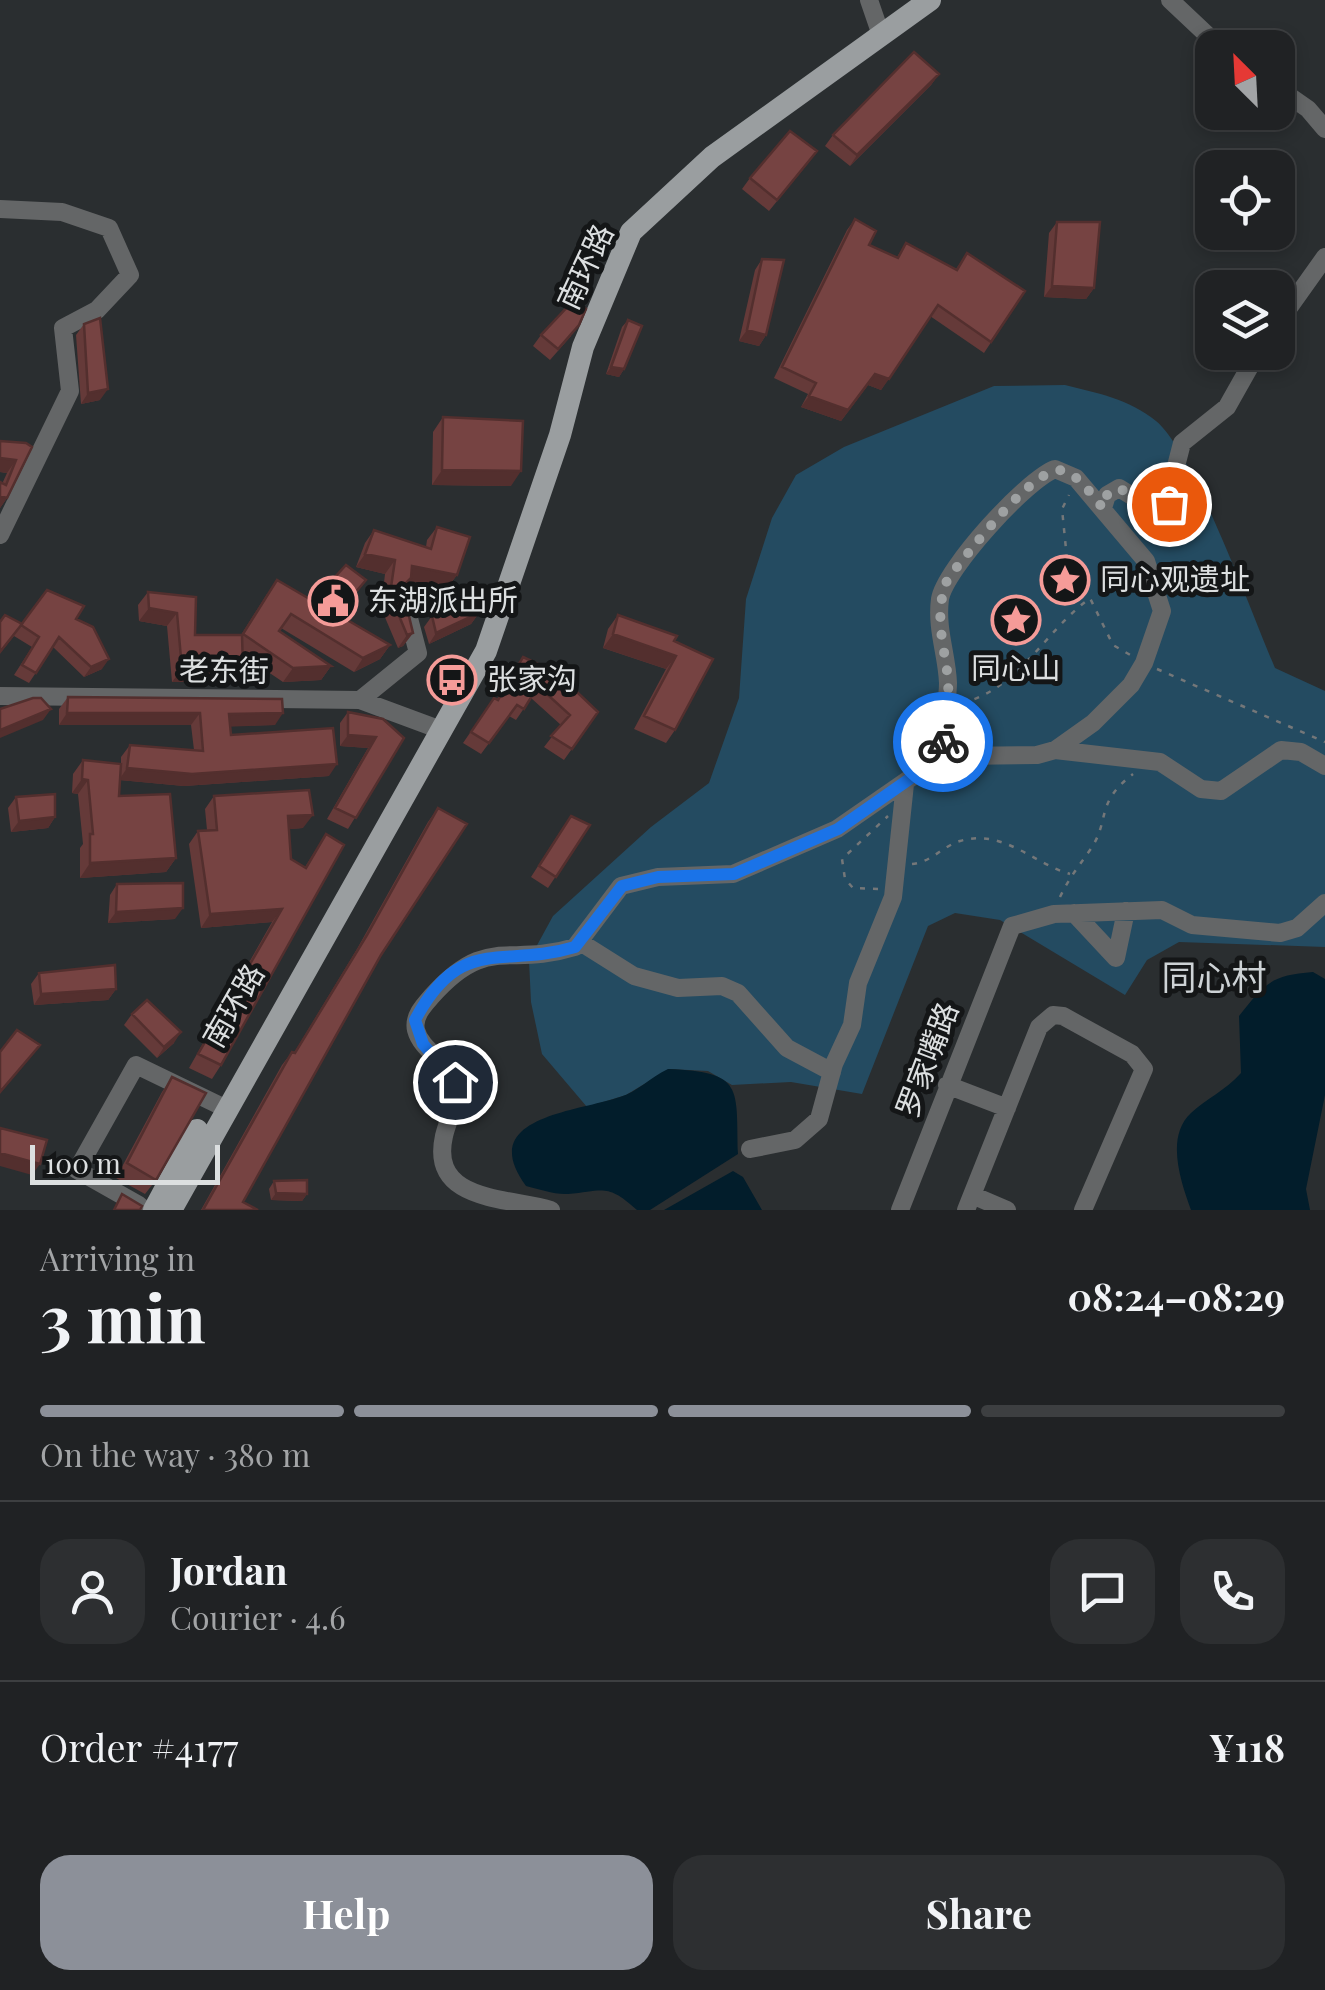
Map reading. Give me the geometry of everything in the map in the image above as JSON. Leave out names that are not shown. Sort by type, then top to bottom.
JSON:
[{"type":"main road","name":"南环路","points":[[151,1210],[221,1105],[435,726],[473,644],[491,628],[555,450],[584,347],[632,232],[712,157],[930,0]]},
{"type":"main road","name":"南环路","points":[[172,1210],[221,1105]]},
{"type":"street","points":[[869,0],[880,35]]},
{"type":"street","points":[[1170,0],[1202,30]]},
{"type":"street","points":[[1295,100],[1325,129]]},
{"type":"street","points":[[0,210],[62,212],[108,228],[130,275],[97,310],[63,328],[70,391],[0,534]]},
{"type":"street","points":[[1295,298],[1325,257]]},
{"type":"street","points":[[1103,508],[1107,495],[1119,488],[1154,509],[1165,509],[1182,444],[1226,407],[1248,370]]},
{"type":"street","points":[[1055,469],[1080,482],[1146,561],[1161,601],[1161,620],[1131,686],[1093,723],[1055,750],[1036,755],[957,756],[948,752],[942,730],[948,679],[939,631],[940,597],[948,578],[1034,480],[1055,469]]},
{"type":"street","points":[[360,700],[418,652],[405,603]]},
{"type":"street","name":"老东街","points":[[0,696],[360,700],[435,726]]},
{"type":"street","points":[[1055,750],[1160,762],[1201,789],[1221,791],[1280,750],[1290,748],[1325,766]]},
{"type":"street","points":[[551,1210],[466,1191],[452,1182],[442,1153],[456,1098],[455,1082],[423,1044],[415,1020],[423,1006],[464,963],[494,956],[560,951],[580,942],[622,886],[658,877],[734,874],[838,829],[948,752]]},
{"type":"street","points":[[750,1149],[794,1140],[810,1132],[819,1119],[832,1072],[852,1025],[858,983],[895,888],[905,784]]},
{"type":"street","points":[[1066,913],[1162,910],[1192,926],[1280,933],[1297,928],[1323,909]]},
{"type":"street","points":[[1066,913],[1116,958],[1126,911]]},
{"type":"street","name":"罗家嘴路","points":[[900,1210],[1007,930],[1016,923],[1066,913]]},
{"type":"street","points":[[580,942],[634,976],[678,988],[722,986],[738,992],[786,1048],[832,1072]]},
{"type":"street","points":[[1007,1210],[969,1202],[1039,1028],[1053,1015],[1064,1016],[1140,1060],[1144,1069],[1083,1210]]},
{"type":"street","points":[[151,1210],[76,1170],[136,1065],[221,1105]]},
{"type":"street","points":[[947,1086],[1006,1108]]},
{"type":"path","points":[[1067,559],[1062,508],[1080,482]]},
{"type":"path","points":[[1085,588],[1113,646],[1144,664],[1325,742]]},
{"type":"path","points":[[946,706],[968,701],[998,686],[1020,669],[1067,615],[1090,598]]},
{"type":"path","points":[[1066,913],[1058,901],[1070,874],[1093,847],[1105,802],[1149,760]]},
{"type":"path","points":[[895,888],[853,888],[844,879],[842,859],[881,820],[903,811]]},
{"type":"path","points":[[900,865],[927,862],[958,842],[975,839],[1006,843],[1070,874]]},
{"type":"shaded area","points":[[1065,385],[1135,407],[1156,421],[1171,438],[1204,499],[1275,668],[1325,691],[1325,947],[1179,942],[1147,960],[1125,995],[1000,920],[955,913],[928,926],[862,1094],[791,1082],[732,1085],[708,1071],[669,1069],[626,1095],[587,1107],[542,1054],[531,1002],[529,960],[553,916],[651,827],[709,783],[739,698],[746,599],[772,518],[796,475],[844,447],[994,386]]},
{"type":"shaded area","points":[[1313,972],[1325,979],[1325,1095],[1306,1189],[1310,1210],[1191,1210],[1178,1160],[1183,1123],[1241,1073],[1239,1016],[1255,996],[1278,979]]},
{"type":"shaded area","points":[[668,1069],[711,1074],[731,1088],[737,1113],[738,1154],[650,1210],[637,1210],[611,1192],[563,1194],[526,1186],[514,1163],[513,1145],[522,1131],[557,1114],[626,1095]]},
{"type":"shaded area","points":[[733,1171],[743,1177],[762,1210],[664,1210]]},
{"type":"building","points":[[914,52],[939,74],[857,155],[833,135]]},
{"type":"building","points":[[790,131],[817,151],[777,200],[750,178]]},
{"type":"building","points":[[855,219],[876,231],[869,245],[898,258],[906,243],[957,270],[967,253],[1025,291],[991,342],[938,305],[889,379],[875,374],[848,410],[809,396],[816,383],[782,367]]},
{"type":"building","points":[[1057,222],[1100,222],[1094,288],[1052,286]]},
{"type":"building","points":[[762,259],[784,260],[766,335],[747,330]]},
{"type":"building","points":[[574,300],[586,309],[579,325],[558,349],[541,335]]},
{"type":"building","points":[[100,318],[108,389],[88,393],[84,324]]},
{"type":"building","points":[[628,320],[642,326],[624,369],[611,367]]},
{"type":"building","points":[[443,417],[523,421],[521,471],[442,470]]},
{"type":"building","points":[[0,441],[32,447],[7,498],[0,496],[0,482],[6,485],[16,460],[0,458]]},
{"type":"building","points":[[437,527],[470,537],[457,575],[412,566],[411,578],[402,587],[413,633],[407,635],[390,594],[395,560],[365,554],[374,530],[431,549]]},
{"type":"building","points":[[346,565],[366,580],[337,614],[390,645],[363,658],[291,614],[279,631],[331,666],[293,668],[243,634],[277,580],[313,601]]},
{"type":"building","points":[[47,590],[84,606],[76,619],[93,627],[109,659],[91,667],[59,637],[36,673],[22,665],[39,637],[21,625]]},
{"type":"building","points":[[148,592],[196,597],[195,635],[242,635],[243,668],[182,669],[177,613],[149,608]]},
{"type":"building","points":[[474,600],[479,613],[436,633],[432,616]]},
{"type":"building","points":[[5,615],[22,624],[0,652],[0,622]]},
{"type":"building","points":[[618,615],[677,636],[674,641],[713,659],[675,730],[644,716],[676,656],[613,634]]},
{"type":"building","points":[[523,657],[557,673],[598,712],[572,749],[551,736],[570,715],[538,686],[524,709],[517,705],[489,743],[471,732],[494,698],[498,700]]},
{"type":"building","points":[[68,697],[282,699],[283,713],[229,714],[231,735],[333,728],[337,764],[192,774],[127,768],[130,745],[203,751],[200,713],[67,713]]},
{"type":"building","points":[[41,698],[51,709],[0,730],[0,709]]},
{"type":"building","points":[[348,712],[383,719],[404,738],[356,818],[335,808],[376,737],[348,735]]},
{"type":"building","points":[[83,760],[121,764],[119,796],[170,794],[176,858],[90,863],[93,834],[88,780],[82,779]]},
{"type":"building","points":[[309,790],[313,815],[288,816],[291,859],[306,868],[326,834],[344,845],[221,1065],[198,1054],[282,909],[210,914],[198,831],[217,830],[214,796]]},
{"type":"building","points":[[55,794],[55,817],[19,821],[16,797]]},
{"type":"building","points":[[438,808],[467,824],[381,955],[243,1202],[258,1210],[203,1210],[292,1052],[295,1053],[367,935]]},
{"type":"building","points":[[571,816],[590,825],[556,877],[539,866]]},
{"type":"building","points":[[183,883],[183,908],[116,912],[117,884]]},
{"type":"building","points":[[115,965],[116,989],[41,994],[39,973]]},
{"type":"building","points":[[147,1000],[181,1032],[164,1047],[132,1014]]},
{"type":"building","points":[[17,1030],[40,1045],[0,1092],[0,1052]]},
{"type":"building","points":[[172,1077],[206,1093],[156,1180],[127,1163]]},
{"type":"building","points":[[0,1128],[47,1140],[40,1164],[0,1153]]},
{"type":"building","points":[[307,1180],[307,1194],[276,1193],[274,1181]]},
{"type":"building","points":[[122,1194],[142,1206],[140,1210],[114,1210]]},
{"type":"way so far","points":[[943,742],[948,679],[939,631],[940,597],[948,578],[1034,480],[1055,469],[1065,471],[1103,508],[1107,495],[1119,488],[1160,512],[1169,504]]},
{"type":"place","name":"同心观遗址","points":[[1065,580]]},
{"type":"place","name":"东湖派出所","points":[[333,601]]},
{"type":"place","name":"同心山","points":[[1016,620]]},
{"type":"place","name":"张家沟","points":[[452,680]]},
{"type":"district","name":"同心村","points":[[1214,978]]},
{"type":"route","points":[[455,1082],[450,1071],[423,1044],[415,1020],[423,1006],[464,963],[575,947],[586,938],[612,894],[622,886],[658,877],[712,878],[734,874],[838,829],[948,752],[943,742]]}]
